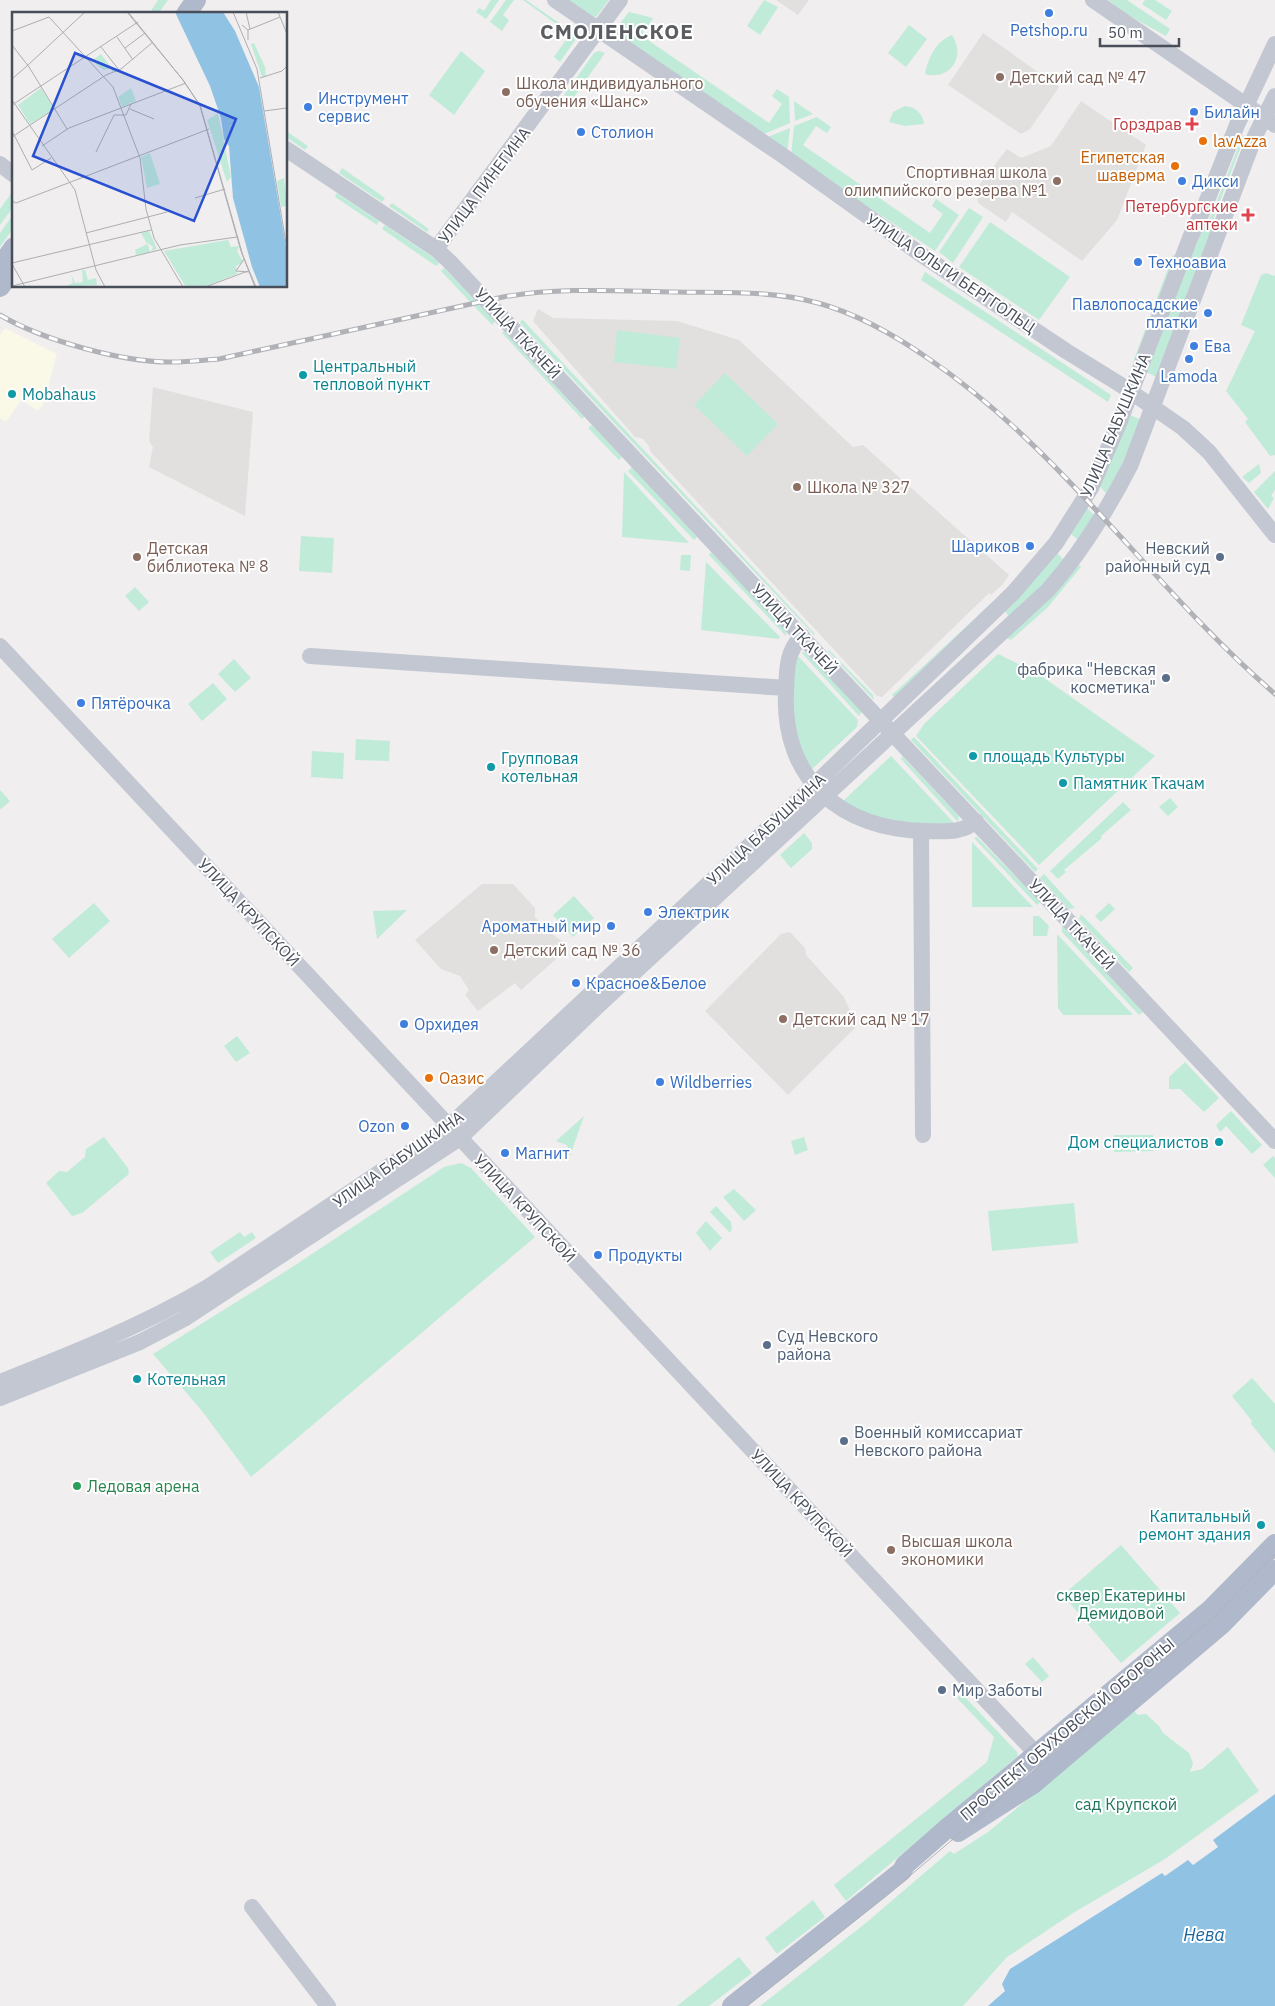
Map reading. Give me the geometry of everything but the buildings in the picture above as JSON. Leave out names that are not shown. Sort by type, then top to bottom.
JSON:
[{"type":"main road","points":[[173,12],[182,0]]},
{"type":"main road","points":[[187,12],[196,0]]},
{"type":"main road","points":[[0,267],[12,250]]},
{"type":"main road","points":[[0,287],[12,270]]},
{"type":"main road","name":"ПРОСПЕКТ ОБУХОВСКОЙ ОБОРОНЫ","points":[[732,2006],[902,1871],[909,1870],[947,1839],[1020,1794],[1044,1762],[1210,1610],[1275,1544]]},
{"type":"main road","name":"ПРОСПЕКТ ОБУХОВСКОЙ ОБОРОНЫ","points":[[1044,1762],[1222,1624],[1275,1570]]},
{"type":"street","name":"УЛИЦА ОЛЬГИ БЕРГГОЛЬЦ","points":[[555,0],[782,155],[919,253],[1154,408],[1205,448],[1275,535]]},
{"type":"street","name":"УЛИЦА ПИНЕГИНА","points":[[436,249],[620,0]]},
{"type":"street","points":[[1093,0],[1269,122]]},
{"type":"street","name":"УЛИЦА БАБУШКИНА","points":[[0,1398],[140,1342],[184,1319],[460,1138],[819,790],[881,721],[1013,593],[1056,542],[1091,488],[1131,392],[1190,238],[1246,105],[1275,44]]},
{"type":"street","name":"УЛИЦА БАБУШКИНА","points":[[0,1382],[135,1328],[176,1306],[208,1287],[449,1126],[819,790],[894,733],[1022,617],[1048,590],[1077,555],[1108,508],[1131,464],[1154,408],[1254,136],[1269,122],[1275,96]]},
{"type":"street","name":"УЛИЦА ТКАЧЕЙ","points":[[288,150],[436,249],[450,262],[797,641],[894,733],[1275,1141]]},
{"type":"street","points":[[0,164],[12,173]]},
{"type":"street","points":[[1091,488],[1108,508]]},
{"type":"street","points":[[1056,542],[1077,555]]},
{"type":"street","points":[[797,641],[789,657],[786,688],[785,706],[790,742],[797,758],[819,790],[842,810],[886,828],[921,831],[962,830],[968,828],[976,821]]},
{"type":"street","name":"УЛИЦА КРУПСКОЙ","points":[[0,646],[1044,1762]]},
{"type":"street","points":[[310,656],[786,688]]},
{"type":"street","points":[[921,831],[923,1135]]},
{"type":"street","points":[[252,1907],[328,2006]]},
{"type":"shaded area","points":[[776,0],[809,0],[798,15]]},
{"type":"shaded area","name":"Детский сад № 47","points":[[983,33],[1059,87],[1030,129],[1021,134],[948,85]]},
{"type":"shaded area","name":"Спортивная школа олимпийского резерва №1","points":[[1081,101],[1146,145],[1117,220],[1082,261],[1012,212],[1006,222],[978,203],[977,188],[1007,149],[1021,158],[1051,146]]},
{"type":"shaded area","name":"Школа № 327","points":[[538,309],[553,318],[677,321],[739,340],[853,447],[863,445],[1009,575],[1002,585],[991,595],[989,593],[882,697],[877,696],[650,451],[649,446],[643,439],[635,437],[533,321]]},
{"type":"shaded area","points":[[5,328],[57,354],[44,403],[38,411],[21,400],[6,422],[0,418],[0,335]]},
{"type":"shaded area","points":[[153,387],[253,412],[245,516],[149,467],[153,447],[149,441]]},
{"type":"shaded area","name":"Детский сад № 36","points":[[482,884],[513,884],[535,908],[535,917],[549,932],[565,943],[563,953],[521,990],[515,983],[478,1011],[465,995],[469,990],[460,976],[441,969],[415,940]]},
{"type":"shaded area","name":"Детский сад № 17","points":[[790,932],[805,948],[806,955],[844,997],[857,1026],[788,1095],[705,1011],[781,934]]},
{"type":"green space","points":[[158,0],[168,0],[159,12],[150,12]]},
{"type":"green space","points":[[491,0],[499,0],[486,19],[476,12],[479,8],[484,11]]},
{"type":"green space","points":[[506,0],[514,0],[503,15],[509,20],[502,31],[490,22]]},
{"type":"green space","points":[[523,0],[526,0],[578,36],[560,62],[554,57],[570,34]]},
{"type":"green space","points":[[566,0],[609,0],[596,17],[591,16]]},
{"type":"green space","points":[[764,0],[778,7],[760,35],[747,26]]},
{"type":"green space","points":[[1108,0],[1127,0],[1170,29],[1166,36],[1128,15]]},
{"type":"green space","points":[[1145,0],[1155,0],[1172,11],[1166,20],[1142,4]]},
{"type":"green space","points":[[629,12],[653,18],[642,36],[769,123],[782,104],[772,96],[777,89],[789,97],[790,123],[762,135],[614,31]]},
{"type":"green space","points":[[909,25],[927,39],[906,67],[888,53]]},
{"type":"green space","points":[[952,35],[957,51],[954,65],[942,74],[925,74],[928,62],[937,46],[941,41]]},
{"type":"green space","points":[[461,51],[485,71],[454,115],[429,95]]},
{"type":"green space","points":[[599,51],[605,53],[572,100],[564,95],[594,53]]},
{"type":"green space","points":[[794,101],[813,114],[795,121]]},
{"type":"green space","points":[[905,106],[918,112],[924,124],[905,126],[889,122],[893,112]]},
{"type":"green space","points":[[817,117],[831,127],[827,133],[816,126],[803,145],[930,233],[943,214],[932,206],[936,199],[959,215],[935,251],[791,156],[794,126]]},
{"type":"green space","points":[[790,128],[787,153],[765,138]]},
{"type":"green space","points":[[288,132],[308,146],[305,150],[288,138]]},
{"type":"green space","points":[[1243,135],[1245,136],[1215,214],[1204,260],[1156,377],[1146,372],[1191,252],[1212,213]]},
{"type":"green space","points":[[342,168],[385,198],[382,202],[339,173]]},
{"type":"green space","points":[[12,192],[12,209],[0,225],[0,209]]},
{"type":"green space","points":[[337,193],[379,221],[377,225],[335,197]]},
{"type":"green space","points":[[392,203],[429,229],[427,232],[389,206]]},
{"type":"green space","points":[[969,208],[983,217],[953,263],[939,252]]},
{"type":"green space","points":[[12,216],[12,230],[0,247],[0,233]]},
{"type":"green space","points":[[990,222],[1070,277],[1039,320],[959,267]]},
{"type":"green space","points":[[385,225],[440,262],[436,266],[382,229]]},
{"type":"green space","points":[[1173,255],[1177,256],[1136,364],[1133,362]]},
{"type":"green space","points":[[444,268],[495,321],[492,325],[441,271]]},
{"type":"green space","points":[[925,272],[1111,395],[1108,402],[921,280]]},
{"type":"green space","points":[[1266,273],[1275,275],[1275,455],[1270,456],[1245,422],[1248,419],[1226,391],[1255,331],[1241,325],[1261,275]]},
{"type":"green space","points":[[522,319],[815,634],[814,635],[520,323]]},
{"type":"green space","points":[[617,330],[680,338],[676,369],[614,362]]},
{"type":"green space","points":[[504,331],[584,417],[582,419],[502,333]]},
{"type":"green space","points":[[725,373],[778,424],[747,456],[694,405]]},
{"type":"green space","points":[[1130,415],[1139,419],[1141,425],[1107,494],[1099,486]]},
{"type":"green space","points":[[592,425],[622,457],[619,460],[588,428]]},
{"type":"green space","points":[[1259,464],[1261,473],[1249,483],[1242,477]]},
{"type":"green space","points":[[632,467],[697,537],[694,540],[628,471]]},
{"type":"green space","points":[[1275,471],[1275,490],[1271,496],[1274,498],[1268,509],[1254,492]]},
{"type":"green space","points":[[624,472],[689,543],[622,537]]},
{"type":"green space","points":[[1087,508],[1094,515],[1078,540],[1071,534]]},
{"type":"green space","points":[[301,536],[334,538],[332,573],[299,571]]},
{"type":"green space","points":[[711,552],[786,630],[786,636],[709,555]]},
{"type":"green space","points":[[1057,553],[1064,560],[1056,572],[1009,617],[1005,611]]},
{"type":"green space","points":[[681,555],[691,555],[690,571],[680,570]]},
{"type":"green space","points":[[706,562],[780,637],[779,639],[701,630]]},
{"type":"green space","points":[[1078,564],[1081,567],[1047,608],[1011,640],[1007,638]]},
{"type":"green space","points":[[1010,586],[895,698],[892,695]]},
{"type":"green space","points":[[135,587],[149,602],[139,611],[125,596]]},
{"type":"green space","points":[[828,651],[873,695],[874,700]]},
{"type":"green space","points":[[801,652],[807,653],[862,712],[859,716]]},
{"type":"green space","points":[[998,654],[1037,673],[1155,756],[1039,865],[916,736],[924,724]]},
{"type":"green space","points":[[797,655],[858,720],[857,727],[810,771],[802,757],[790,706]]},
{"type":"green space","points":[[234,659],[251,678],[235,692],[218,674]]},
{"type":"green space","points":[[213,683],[227,699],[202,721],[188,704]]},
{"type":"green space","points":[[914,737],[1038,869],[1035,872],[911,740]]},
{"type":"green space","points":[[356,739],[390,741],[389,761],[355,760]]},
{"type":"green space","points":[[312,751],[344,753],[343,779],[311,777]]},
{"type":"green space","points":[[891,756],[955,824],[893,825],[842,802]]},
{"type":"green space","points":[[902,756],[959,816],[958,822],[901,759]]},
{"type":"green space","points":[[0,790],[10,801],[1,809],[0,809]]},
{"type":"green space","points":[[1170,798],[1178,807],[1168,816],[1159,807]]},
{"type":"green space","points":[[1123,802],[1131,810],[1101,836],[1102,838],[1064,870],[1066,872],[1058,879],[1050,871]]},
{"type":"green space","points":[[804,833],[812,843],[812,849],[791,868],[780,855]]},
{"type":"green space","points":[[977,837],[1040,902],[1037,905],[974,838]]},
{"type":"green space","points":[[972,842],[1033,907],[972,907]]},
{"type":"green space","points":[[1044,874],[1075,908],[1069,909],[1040,878]]},
{"type":"green space","points":[[574,896],[594,918],[573,937],[553,915]]},
{"type":"green space","points":[[94,903],[110,921],[69,958],[52,939]]},
{"type":"green space","points":[[1109,903],[1115,909],[1101,922],[1095,916]]},
{"type":"green space","points":[[407,910],[377,939],[373,911]]},
{"type":"green space","points":[[1081,914],[1133,968],[1129,972],[1079,919]]},
{"type":"green space","points":[[1033,916],[1039,916],[1049,926],[1047,936],[1033,936]]},
{"type":"green space","points":[[1062,926],[1143,1012],[1139,1015],[1062,932]]},
{"type":"green space","points":[[1057,934],[1133,1015],[1063,1015],[1058,1008]]},
{"type":"green space","points":[[237,1036],[250,1053],[236,1062],[224,1046]]},
{"type":"green space","points":[[1185,1062],[1219,1098],[1204,1112],[1180,1089],[1169,1089],[1169,1077]]},
{"type":"green space","points":[[1231,1111],[1262,1145],[1252,1154],[1226,1126],[1220,1132],[1216,1125]]},
{"type":"green space","points":[[584,1116],[570,1156],[567,1145],[556,1141]]},
{"type":"green space","points":[[1114,1135],[1153,1135],[1153,1151],[1114,1152]]},
{"type":"green space","points":[[104,1137],[128,1168],[129,1174],[82,1213],[72,1216],[46,1183],[59,1171],[67,1172],[85,1157],[86,1149]]},
{"type":"green space","points":[[804,1137],[808,1150],[795,1155],[791,1141]]},
{"type":"green space","points":[[1273,1156],[1275,1158],[1275,1178],[1263,1165]]},
{"type":"green space","points":[[461,1163],[471,1168],[535,1237],[251,1477],[202,1411],[153,1354],[286,1271],[444,1167]]},
{"type":"green space","points":[[734,1189],[756,1210],[744,1221],[723,1197]]},
{"type":"green space","points":[[1074,1203],[1078,1243],[992,1251],[988,1211]]},
{"type":"green space","points":[[716,1206],[731,1222],[732,1228],[730,1233],[710,1212]]},
{"type":"green space","points":[[706,1221],[722,1238],[710,1251],[696,1233]]},
{"type":"green space","points":[[240,1232],[244,1237],[252,1232],[256,1238],[218,1263],[210,1252]]},
{"type":"green space","points":[[1252,1378],[1275,1404],[1275,1453],[1251,1424],[1252,1421],[1232,1396]]},
{"type":"green space","name":"сквер Екатерины Демидовой","points":[[1121,1545],[1180,1613],[1121,1663],[1063,1595]]},
{"type":"green space","points":[[1033,1657],[1049,1676],[1042,1682],[1025,1664]]},
{"type":"green space","points":[[962,1694],[1017,1752],[1018,1756],[846,1901],[834,1885],[987,1762],[994,1737],[957,1698]]},
{"type":"green space","name":"сад Крупской","points":[[1134,1711],[1138,1715],[1146,1714],[1159,1726],[1163,1733],[1189,1753],[1193,1763],[1190,1772],[1202,1769],[1228,1747],[1259,1791],[1165,1859],[1073,1913],[1007,1957],[963,2006],[760,2006],[867,1922],[950,1851],[954,1854],[988,1832]]},
{"type":"green space","points":[[813,1900],[825,1917],[777,1954],[765,1938]]},
{"type":"green space","points":[[739,1957],[752,1973],[709,2006],[677,2006]]},
{"type":"water","name":"Нева","points":[[1275,1794],[1275,2006],[988,2006],[1005,1991],[1002,1984],[1010,1969],[1162,1873],[1165,1876],[1188,1860],[1193,1865],[1218,1847],[1213,1840]]},
{"type":"tram line","points":[[747,2006],[885,1897],[1215,1616],[1275,1554]]},
{"type":"railway","points":[[0,315],[38,333],[84,348],[131,359],[173,362],[219,359],[524,294],[589,290],[746,293],[783,296],[818,303],[862,319],[890,334],[929,359],[978,396],[1023,435],[1066,478],[1188,610],[1275,694]]},
{"type":"place","name":"Petshop.ru","points":[[1049,13]]},
{"type":"place","name":"Детский сад № 47","points":[[1000,77]]},
{"type":"place","name":"Школа индивидуального обучения «Шанс»","points":[[506,92]]},
{"type":"place","name":"Инструмент сервис","points":[[308,107]]},
{"type":"place","name":"Билайн","points":[[1194,112]]},
{"type":"place","name":"Горздрав","points":[[1192,124]]},
{"type":"place","name":"Столион","points":[[581,132]]},
{"type":"place","name":"lavAzza","points":[[1203,141]]},
{"type":"place","name":"Египетская шаверма","points":[[1175,166]]},
{"type":"place","name":"Спортивная школа олимпийского резерва №1","points":[[1057,181]]},
{"type":"place","name":"Дикси","points":[[1182,181]]},
{"type":"place","name":"Петербургские аптеки","points":[[1248,215]]},
{"type":"place","name":"Техноавиа","points":[[1138,262]]},
{"type":"place","name":"Павлопосадские платки","points":[[1208,313]]},
{"type":"place","name":"Ева","points":[[1194,346]]},
{"type":"place","name":"Lamoda","points":[[1189,359]]},
{"type":"place","name":"Центральный тепловой пункт","points":[[303,375]]},
{"type":"place","name":"Mobahaus","points":[[12,394]]},
{"type":"place","name":"Школа № 327","points":[[797,487]]},
{"type":"place","name":"Шариков","points":[[1030,546]]},
{"type":"place","name":"Детская библиотека № 8","points":[[137,557]]},
{"type":"place","name":"Невский районный суд","points":[[1220,557]]},
{"type":"place","name":"фабрика \"Невская косметика\"","points":[[1166,678]]},
{"type":"place","name":"Пятёрочка","points":[[81,703]]},
{"type":"place","name":"площадь Культуры","points":[[973,756]]},
{"type":"place","name":"Групповая котельная","points":[[491,767]]},
{"type":"place","name":"Памятник Ткачам","points":[[1063,783]]},
{"type":"place","name":"Электрик","points":[[648,912]]},
{"type":"place","name":"Ароматный мир","points":[[611,926]]},
{"type":"place","name":"Детский сад № 36","points":[[494,950]]},
{"type":"place","name":"Красное&Белое","points":[[576,983]]},
{"type":"place","name":"Детский сад № 17","points":[[783,1019]]},
{"type":"place","name":"Орхидея","points":[[404,1024]]},
{"type":"place","name":"Оазис","points":[[429,1078]]},
{"type":"place","name":"Wildberries","points":[[660,1082]]},
{"type":"place","name":"Ozon","points":[[405,1126]]},
{"type":"place","name":"Дом специалистов","points":[[1219,1142]]},
{"type":"place","name":"Магнит","points":[[505,1153]]},
{"type":"place","name":"Продукты","points":[[598,1255]]},
{"type":"place","name":"Суд Невского района","points":[[767,1345]]},
{"type":"place","name":"Котельная","points":[[137,1379]]},
{"type":"place","name":"Военный комиссариат Невского района","points":[[844,1441]]},
{"type":"place","name":"Ледовая арена","points":[[77,1486]]},
{"type":"place","name":"Капитальный ремонт здания","points":[[1261,1525]]},
{"type":"place","name":"Высшая школа экономики","points":[[891,1550]]},
{"type":"place","name":"Мир Заботы","points":[[942,1690]]},
{"type":"district","name":"СМОЛЕНСКОЕ","points":[[617,32]]}]
